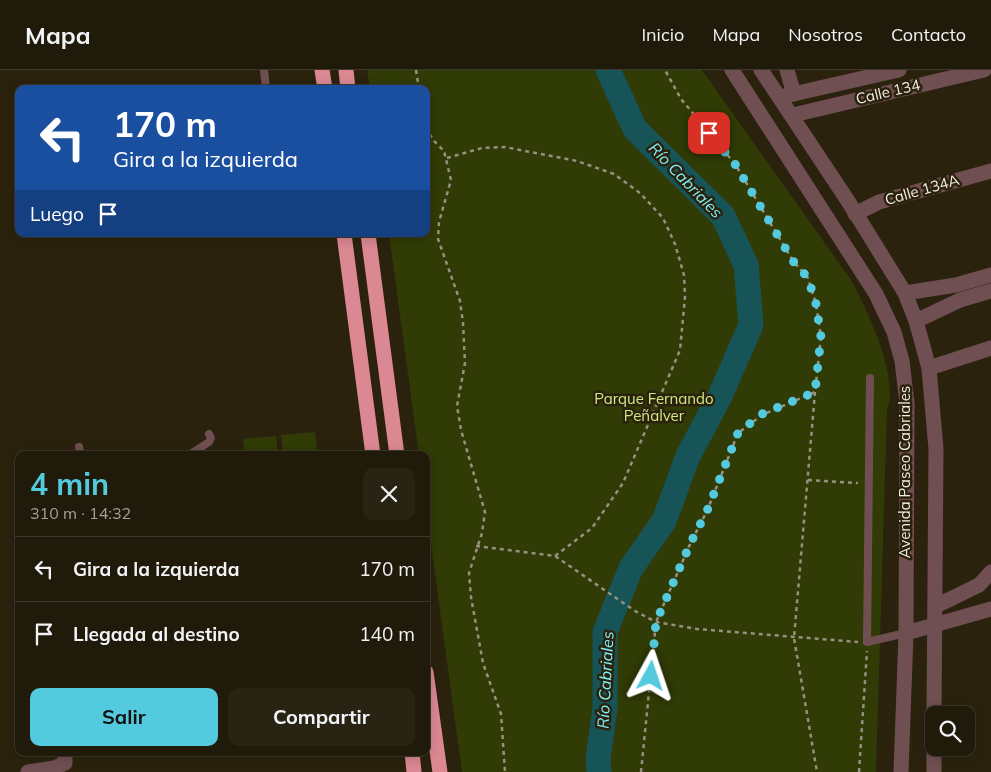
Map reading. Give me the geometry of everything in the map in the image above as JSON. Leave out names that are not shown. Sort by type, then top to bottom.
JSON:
[{"type":"highway","points":[[322,70],[324,85]]},
{"type":"highway","points":[[346,70],[348,85]]},
{"type":"highway","points":[[344,237],[372,451]]},
{"type":"highway","points":[[368,237],[396,451]]},
{"type":"highway","points":[[430,701],[440,772]]},
{"type":"highway","points":[[412,756],[414,772]]},
{"type":"street","name":"Avenida Paseo Cabriales","points":[[732,70],[876,294],[894,332],[902,361],[907,403],[906,633],[901,772]]},
{"type":"street","name":"Avenida Paseo Cabriales","points":[[762,70],[787,96],[793,116],[905,293],[916,321],[930,368],[936,449],[934,706]]},
{"type":"street","points":[[787,70],[787,96]]},
{"type":"street","name":"Calle 134","points":[[787,96],[899,70]]},
{"type":"street","name":"Calle 134","points":[[793,116],[984,70]]},
{"type":"street","name":"Calle 134A","points":[[855,214],[879,202],[991,171]]},
{"type":"street","points":[[905,293],[956,285],[991,275]]},
{"type":"street","points":[[916,321],[960,300],[991,291]]},
{"type":"street","points":[[930,368],[991,348]]},
{"type":"street","points":[[936,606],[979,585],[991,572]]},
{"type":"street","points":[[906,633],[991,609]]},
{"type":"street","points":[[28,772],[59,766],[65,763],[65,756]]},
{"type":"street","points":[[934,756],[934,772]]},
{"type":"lane","points":[[264,70],[266,85]]},
{"type":"lane","points":[[870,378],[867,642],[906,633]]},
{"type":"lane","points":[[195,451],[209,442],[211,438],[209,434]]},
{"type":"path","points":[[416,70],[418,85]]},
{"type":"path","points":[[665,70],[681,99],[735,164],[793,261],[808,278],[816,304],[821,337],[794,638],[817,772]]},
{"type":"path","points":[[430,134],[444,151],[451,180],[439,222],[438,239],[460,301],[463,323],[465,363],[457,406],[461,430],[486,512],[482,534],[476,546],[469,572],[471,598],[483,662],[501,714],[505,772]]},
{"type":"path","points":[[447,158],[482,148],[505,147],[578,161],[614,174],[640,193],[664,218],[675,244],[684,275],[685,297],[680,350],[624,483],[592,528],[555,556]]},
{"type":"path","points":[[641,772],[656,622],[691,542],[707,511],[738,433],[762,414],[815,392]]},
{"type":"path","points":[[808,480],[869,484]]},
{"type":"path","points":[[476,546],[555,556],[635,612],[656,622],[697,629],[794,638],[867,642],[859,772]]},
{"type":"green space","name":"Parque Fernando Peñalver","points":[[367,70],[702,70],[853,283],[867,312],[886,363],[890,397],[887,411],[876,772],[462,772],[430,537],[430,451],[418,451],[389,237],[430,237],[430,85],[369,85]]},
{"type":"green space","points":[[315,432],[317,451],[283,451],[281,435]]},
{"type":"green space","points":[[276,436],[278,451],[244,451],[243,439]]},
{"type":"waterway","name":"Río Cabriales","points":[[599,772],[598,759],[605,708],[605,632],[631,568],[664,521],[688,456],[720,396],[751,325],[746,265],[723,216],[635,129],[608,70]]},
{"type":"route","points":[[651,676],[656,622],[691,542],[707,511],[738,433],[762,414],[815,392],[820,362],[821,337],[816,304],[808,278],[793,261],[735,164],[709,133]]}]
